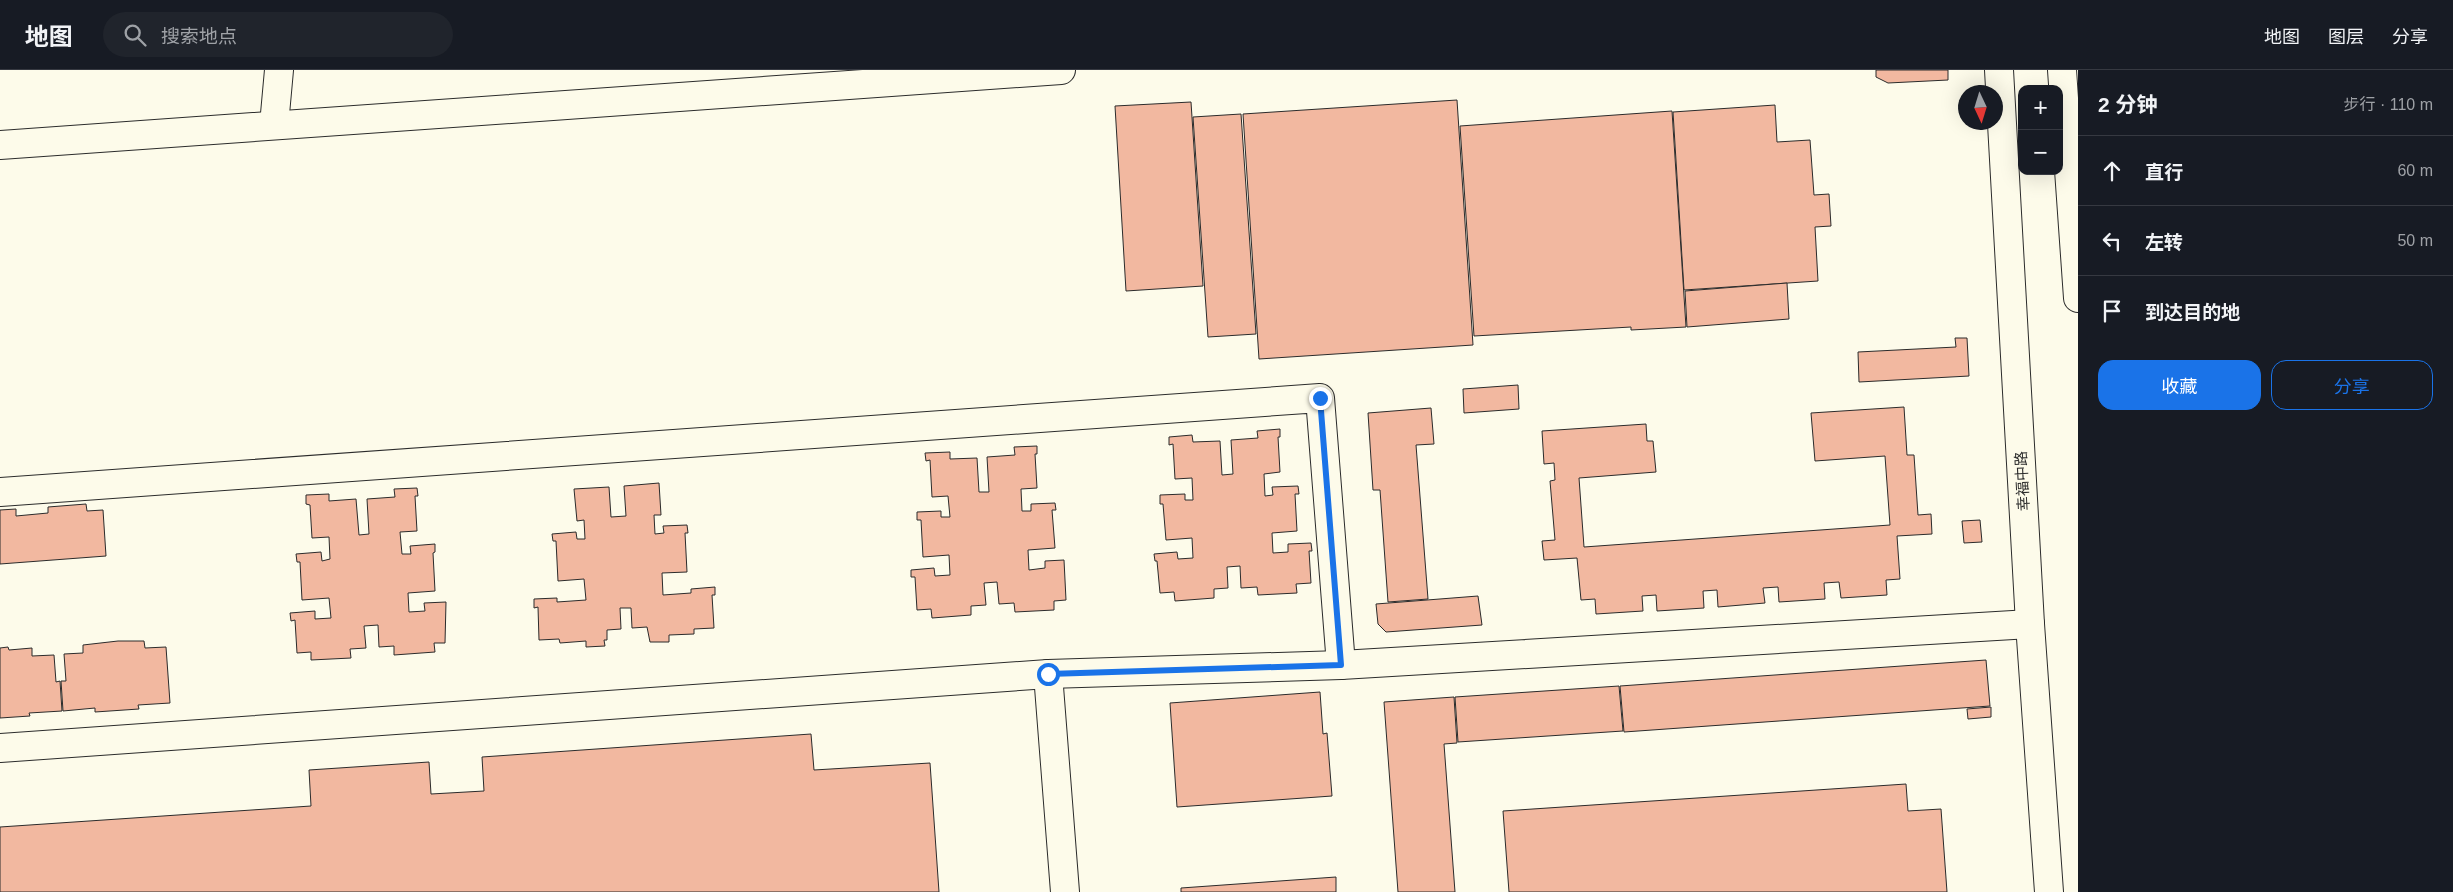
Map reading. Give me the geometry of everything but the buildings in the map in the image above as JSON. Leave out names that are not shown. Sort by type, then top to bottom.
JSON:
[{"type":"street","points":[[274,125],[279,70]]},
{"type":"street","points":[[0,145],[1061,70]]},
{"type":"street","name":"幸福中路","points":[[1999,70],[2030,624],[2049,892]]},
{"type":"street","points":[[2062,70],[2078,298]]},
{"type":"street","points":[[0,492],[1320,398],[1341,665]]},
{"type":"street","points":[[0,748],[1048,674],[1341,665],[2030,624]]},
{"type":"street","points":[[1048,674],[1065,892]]},
{"type":"route","points":[[1048,674],[1341,665],[1320,398]]}]
